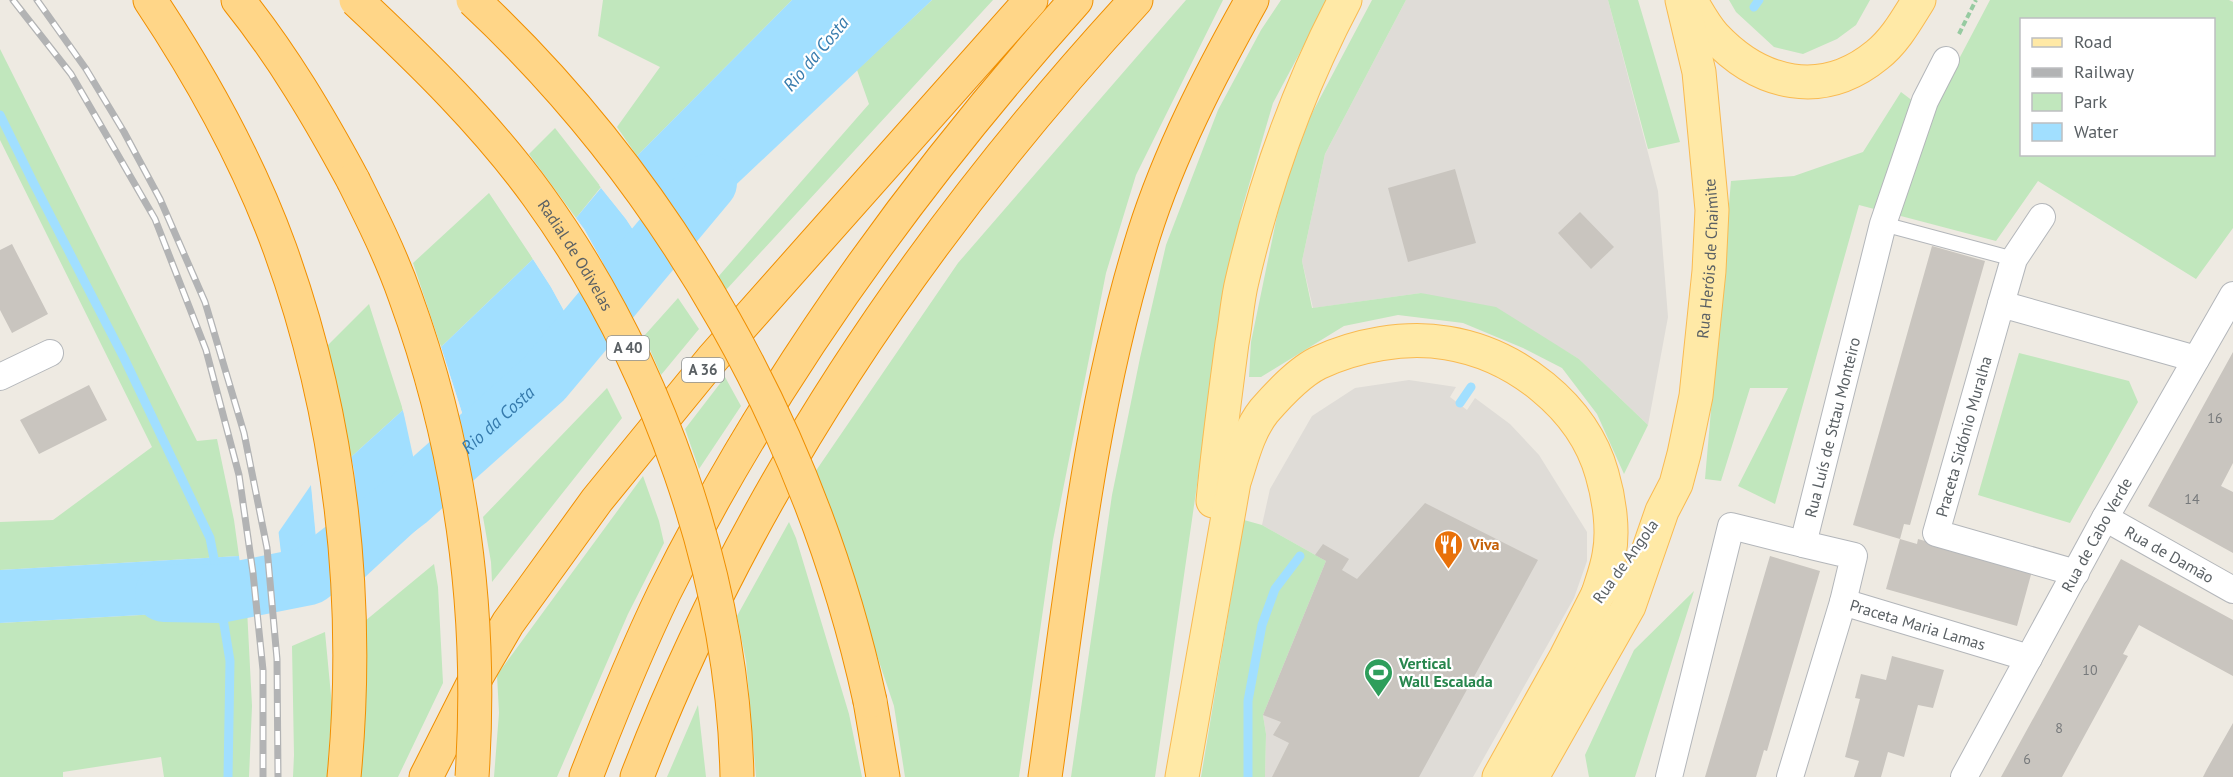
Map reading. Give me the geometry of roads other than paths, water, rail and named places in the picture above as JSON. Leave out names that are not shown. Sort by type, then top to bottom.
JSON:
[{"type":"highway","points":[[150,0],[186,55],[252,180],[280,248],[318,377],[339,486],[345,549],[350,660],[349,716],[344,777]]},
{"type":"highway","points":[[238,0],[284,62],[316,112],[353,180],[392,261],[430,369],[447,431],[460,500],[468,563],[474,687],[472,777]]},
{"type":"highway","name":"Radial de Odivelas","points":[[356,0],[438,78],[492,137],[538,196],[574,249],[609,308],[669,440],[705,557],[727,667],[737,777]]},
{"type":"highway","points":[[473,0],[530,58],[602,139],[666,224],[703,284],[749,367],[801,479],[825,542],[847,611],[870,701],[883,777]]},
{"type":"highway","name":"A 36","points":[[426,777],[477,676],[508,622],[597,500],[713,358],[1031,0]]},
{"type":"highway","points":[[586,777],[635,656],[664,593],[744,445],[862,264],[918,189],[1012,72],[1076,0]]},
{"type":"highway","points":[[637,777],[693,642],[772,494],[855,358],[952,220],[1041,109],[1136,0]]},
{"type":"highway","points":[[1045,777],[1094,443],[1124,302],[1166,174],[1195,107],[1252,0]]},
{"type":"main road","points":[[1198,685],[1215,476],[1242,283],[1257,219],[1281,142],[1307,77],[1345,0]]},
{"type":"main road","name":"Rua Heróis de Chaimite","points":[[1662,511],[1679,474],[1696,396],[1711,230],[1709,169],[1699,72],[1682,0]]},
{"type":"main road","points":[[1690,0],[1712,34],[1734,55],[1758,71],[1783,80],[1809,82],[1836,79],[1854,71],[1879,54],[1899,31],[1919,0]]},
{"type":"main road","points":[[1182,777],[1233,482],[1252,432],[1263,412],[1286,388],[1316,364],[1344,353],[1380,344],[1412,340],[1447,343],[1479,352],[1514,367],[1545,389],[1571,414],[1588,440],[1602,473],[1610,524],[1609,554],[1598,594]]},
{"type":"main road","name":"Rua de Angola","points":[[1499,777],[1566,657],[1598,594],[1662,511]]},
{"type":"main road","name":"Rua de Angola","points":[[1532,777],[1629,606],[1662,511]]},
{"type":"street","name":"Rua Luís de Sttau Monteiro","points":[[1803,544],[1883,224],[1925,101],[1946,60]]},
{"type":"street","name":"Praceta Sidónio Muralha","points":[[2042,216],[2014,259],[1936,533],[2076,573]]},
{"type":"street","name":"Rua de Cabo Verde","points":[[1964,777],[2105,518],[2233,295]]},
{"type":"street","points":[[2001,303],[2196,359]]},
{"type":"street","points":[[1,373],[50,353]]},
{"type":"street","name":"Rua de Damão","points":[[2105,518],[2233,590]]},
{"type":"street","points":[[1669,777],[1731,526],[1854,556],[1843,602]]},
{"type":"street","name":"Praceta Maria Lamas","points":[[1790,777],[1843,602],[2029,658]]},
{"type":"lane","points":[[1883,224],[2014,259]]},
{"type":"water","points":[[792,0],[932,0],[688,230],[637,156]]},
{"type":"water","points":[[601,188],[626,219],[661,272],[627,306],[576,218]]},
{"type":"water","points":[[533,259],[586,351],[475,469],[470,438],[441,347]]},
{"type":"water","points":[[403,410],[427,520],[364,578],[351,457]]},
{"type":"water","points":[[311,485],[321,592],[287,603],[278,533]]},
{"type":"water","points":[[239,556],[247,609],[0,623],[0,570]]},
{"type":"waterway","points":[[1754,7],[1759,0]]},
{"type":"waterway","points":[[0,115],[124,358],[210,538],[216,569]]},
{"type":"waterway","name":"Rio da Costa","points":[[164,593],[219,594],[309,576],[408,500],[544,379],[708,183]]},
{"type":"waterway","points":[[1460,403],[1471,387]]},
{"type":"waterway","points":[[1248,777],[1248,701],[1262,625],[1275,589],[1300,556]]},
{"type":"waterway","points":[[220,600],[230,661],[228,777]]},
{"type":"railway","points":[[13,0],[71,74],[155,219],[206,350],[239,475],[253,573],[263,670],[263,777]]},
{"type":"railway","points":[[37,0],[86,69],[124,132],[160,199],[205,302],[244,433],[267,548],[277,659],[278,777]]},
{"type":"place","name":"Viva","points":[[1449,570]]},
{"type":"place","name":"Vertical Wall Escalada","points":[[1378,698]]}]
